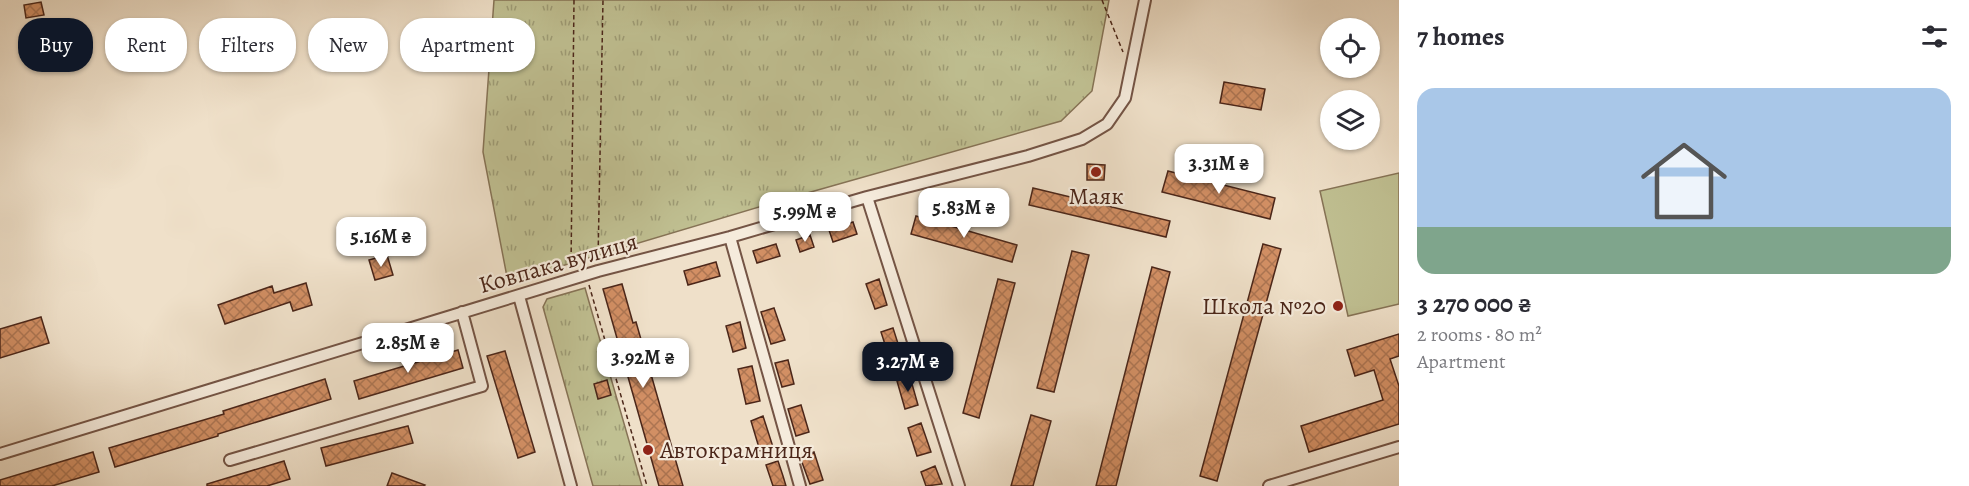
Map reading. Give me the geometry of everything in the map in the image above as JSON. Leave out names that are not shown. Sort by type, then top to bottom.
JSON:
[{"type":"street","name":"Ковпака вулиця","points":[[0,454],[598,271],[730,237],[867,197],[1028,156],[1082,139],[1107,124],[1125,98],[1145,0]]},
{"type":"street","points":[[867,197],[958,486]]},
{"type":"street","points":[[730,237],[800,486]]},
{"type":"street","points":[[519,296],[571,486]]},
{"type":"street","points":[[230,460],[482,386],[462,312]]},
{"type":"street","points":[[1269,486],[1399,447]]},
{"type":"path","points":[[571,280],[574,0]]},
{"type":"path","points":[[598,271],[603,0]]},
{"type":"path","points":[[1102,0],[1122,51]]},
{"type":"path","points":[[586,275],[647,486]]},
{"type":"green space","points":[[494,0],[1109,0],[1092,91],[1061,121],[779,201],[508,282],[483,152],[489,72],[535,72],[535,18],[493,18]]},
{"type":"green space","points":[[1399,173],[1399,304],[1348,316],[1320,191]]},
{"type":"green space","points":[[585,288],[642,486],[593,486],[543,307],[547,299]]},
{"type":"building","points":[[41,2],[44,15],[26,18],[24,5]]},
{"type":"building","points":[[1224,82],[1265,89],[1261,110],[1220,103]]},
{"type":"building","name":"Маяк","points":[[1087,164],[1105,165],[1104,180],[1087,180]]},
{"type":"building","points":[[1168,171],[1275,198],[1270,219],[1162,192]]},
{"type":"building","points":[[1033,188],[1170,221],[1166,237],[1029,205]]},
{"type":"building","points":[[916,216],[1017,245],[1012,262],[911,234]]},
{"type":"building","points":[[853,222],[857,234],[833,242],[829,230]]},
{"type":"building","points":[[810,235],[814,247],[800,252],[796,240]]},
{"type":"building","points":[[776,244],[780,256],[757,263],[753,251]]},
{"type":"building","points":[[1263,244],[1281,249],[1217,481],[1200,476]]},
{"type":"building","points":[[1072,251],[1089,255],[1054,392],[1037,388]]},
{"type":"building","points":[[387,255],[393,275],[375,280],[369,260]]},
{"type":"building","points":[[716,262],[720,276],[688,285],[684,271]]},
{"type":"building","points":[[1152,267],[1170,272],[1116,486],[1096,486]]},
{"type":"building","points":[[879,279],[887,305],[875,309],[866,284]]},
{"type":"building","points":[[998,279],[1015,283],[979,418],[963,413]]},
{"type":"building","points":[[306,283],[312,305],[293,311],[290,302],[225,324],[218,305],[272,286],[274,293]]},
{"type":"building","points":[[622,284],[633,323],[636,322],[683,486],[659,486],[603,289]]},
{"type":"building","points":[[774,308],[785,340],[771,344],[761,312]]},
{"type":"building","points":[[41,317],[49,343],[0,358],[0,329]]},
{"type":"building","points":[[740,322],[746,348],[733,352],[726,326]]},
{"type":"building","points":[[893,328],[901,353],[889,357],[881,332]]},
{"type":"building","points":[[1399,334],[1399,356],[1390,359],[1399,386],[1399,424],[1309,452],[1301,426],[1383,400],[1374,370],[1355,376],[1347,350]]},
{"type":"building","points":[[458,350],[463,368],[359,399],[354,381]]},
{"type":"building","points":[[505,351],[535,452],[518,458],[487,356]]},
{"type":"building","points":[[788,360],[794,384],[782,387],[775,363]]},
{"type":"building","points":[[752,366],[760,401],[746,404],[738,369]]},
{"type":"building","points":[[910,377],[918,405],[905,409],[897,381]]},
{"type":"building","points":[[325,379],[331,399],[115,467],[109,448],[224,414],[223,411]]},
{"type":"building","points":[[607,380],[611,395],[598,399],[594,384]]},
{"type":"building","points":[[801,405],[809,432],[796,436],[788,409]]},
{"type":"building","points":[[1031,415],[1051,421],[1033,486],[1011,486]]},
{"type":"building","points":[[763,416],[773,447],[760,451],[751,421]]},
{"type":"building","points":[[921,423],[931,452],[917,456],[908,428]]},
{"type":"building","points":[[408,426],[413,443],[326,466],[321,448]]},
{"type":"building","points":[[93,452],[99,472],[52,486],[0,486],[0,480]]},
{"type":"building","points":[[814,452],[823,480],[810,484],[800,457]]},
{"type":"building","points":[[284,461],[290,479],[267,486],[207,486],[207,484]]},
{"type":"building","points":[[778,461],[786,486],[773,486],[766,465]]},
{"type":"building","points":[[935,466],[942,484],[926,486],[921,472]]},
{"type":"building","points":[[392,473],[425,485],[387,486]]},
{"type":"place","name":"Маяк","points":[[1096,172]]},
{"type":"place","name":"Школа №20","points":[[1338,306]]},
{"type":"place","name":"Автокрамниця","points":[[648,450]]}]
